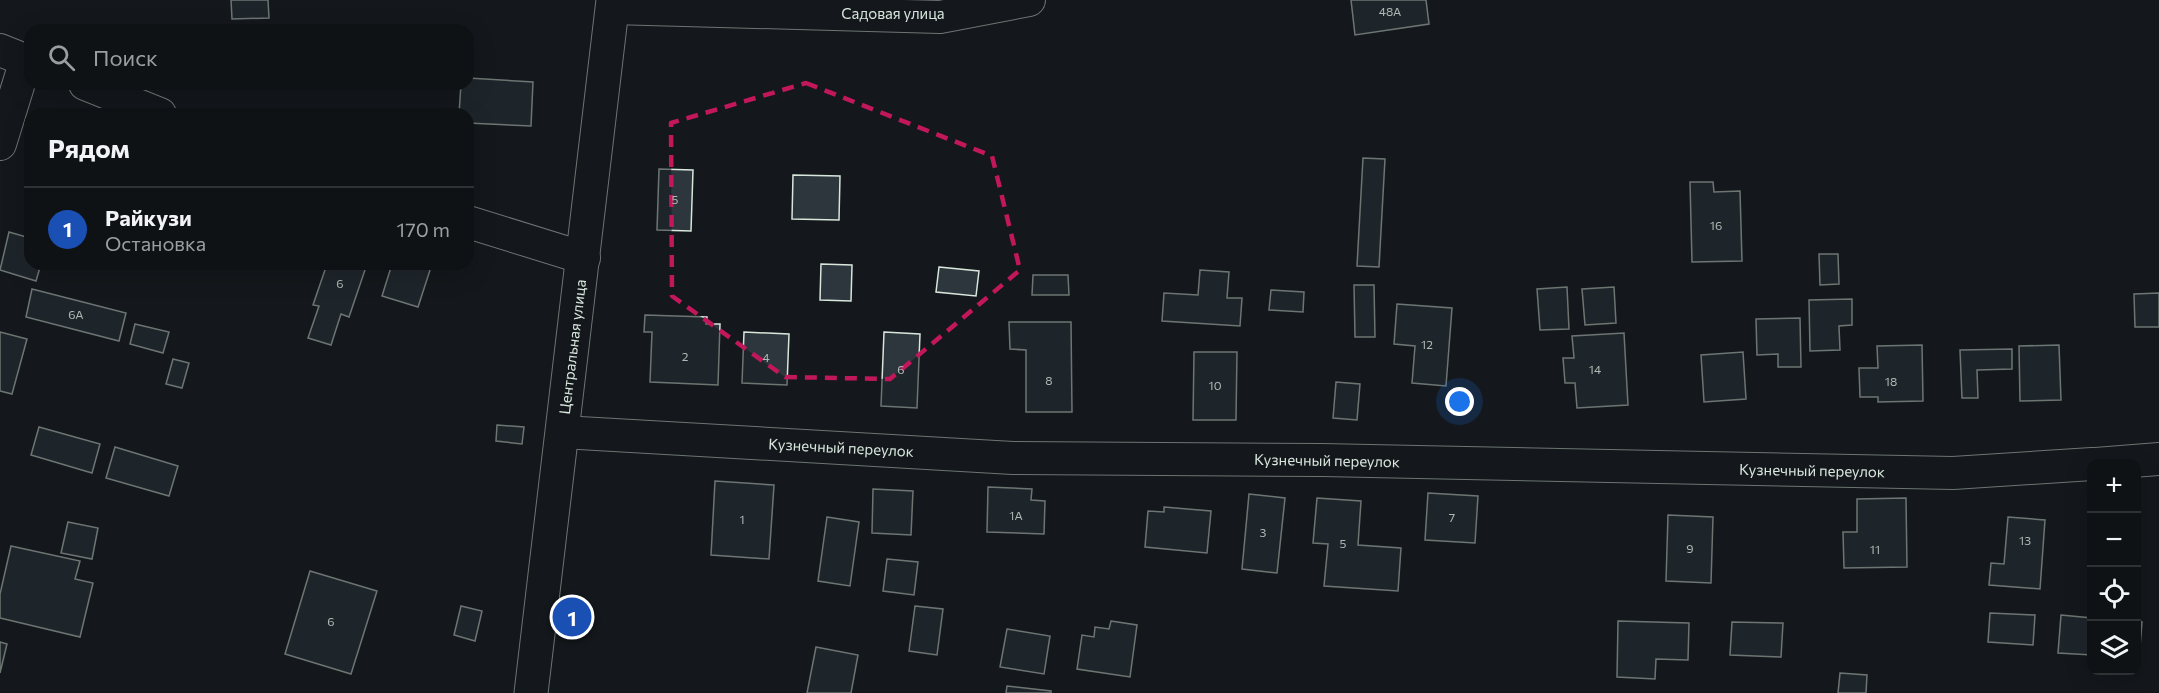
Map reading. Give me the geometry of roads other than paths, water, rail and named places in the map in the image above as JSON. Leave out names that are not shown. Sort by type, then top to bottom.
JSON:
[{"type":"main road","name":"Центральная улица","points":[[531,693],[613,4]]},
{"type":"street","name":"Садовая улица","points":[[613,4],[940,17],[1029,0]]},
{"type":"street","points":[[0,144],[19,58]]},
{"type":"street","points":[[100,90],[145,108]]},
{"type":"street","points":[[474,224],[584,258]]},
{"type":"street","name":"Кузнечный переулок","points":[[562,432],[1013,458],[1322,460],[1953,474],[2087,464]]},
{"type":"street","points":[[2141,460],[2159,459]]},
{"type":"place","name":"Райкузи","points":[[572,617]]}]
